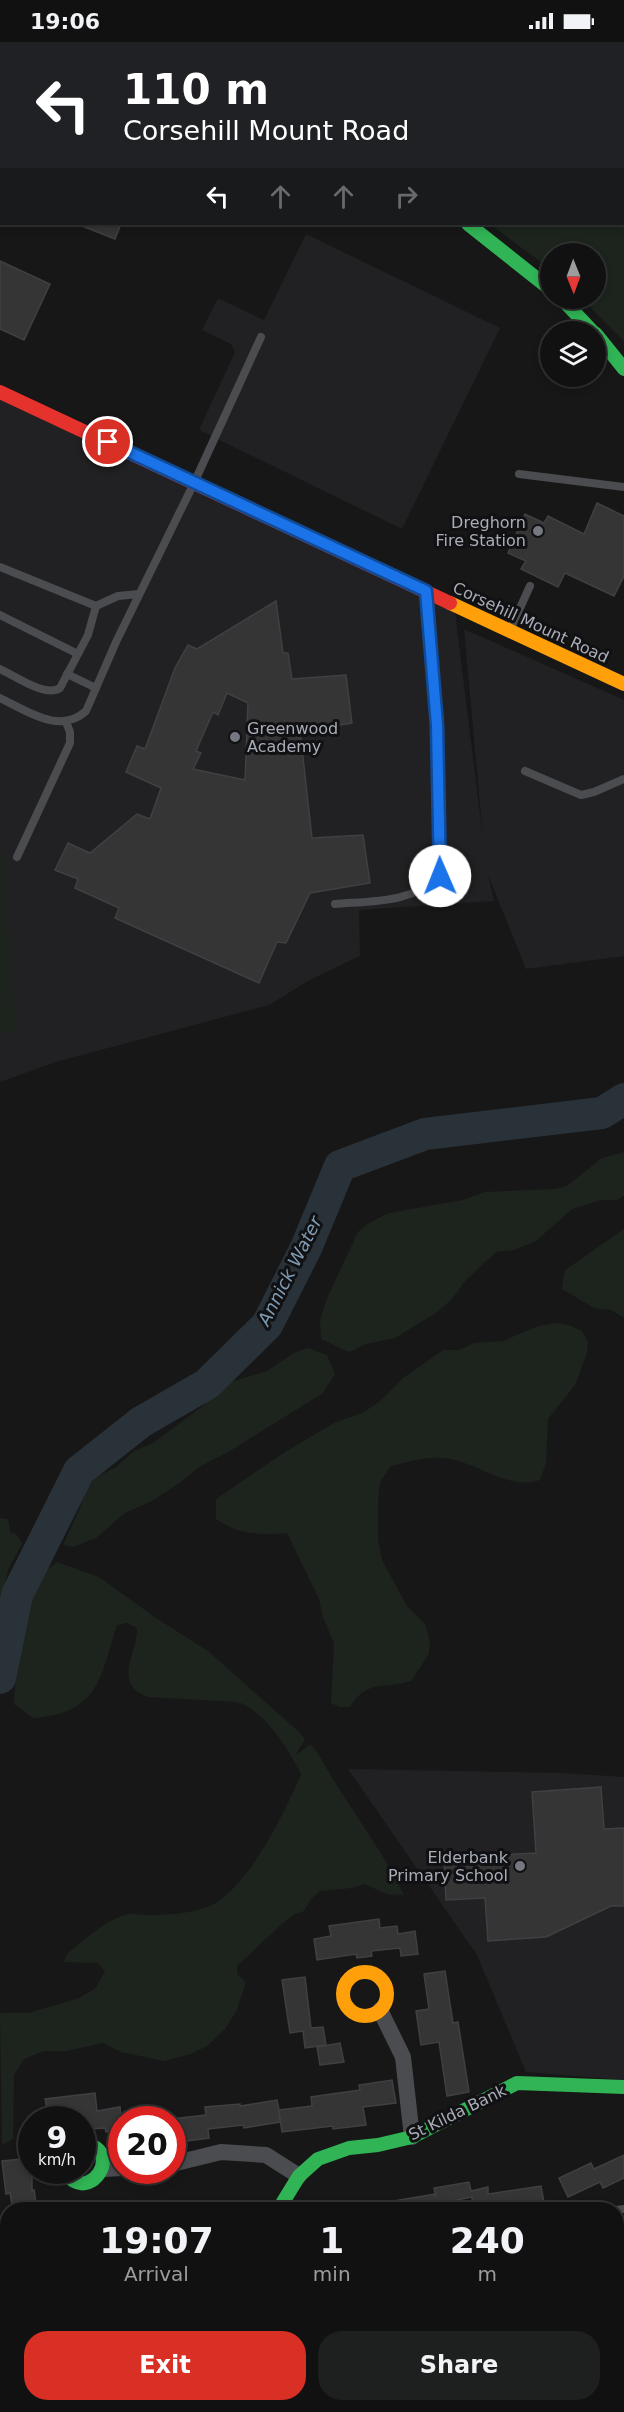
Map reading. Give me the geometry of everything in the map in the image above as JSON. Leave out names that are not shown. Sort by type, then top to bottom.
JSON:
[{"type":"main road","points":[[469,225],[540,281]]},
{"type":"main road","points":[[571,309],[583,321]]},
{"type":"main road","points":[[606,347],[624,369]]},
{"type":"main road","name":"Corsehill Mount Road","points":[[0,392],[624,684]]},
{"type":"main road","name":"St Kilda Bank","points":[[283,2202],[299,2176],[318,2159],[349,2148],[378,2145],[412,2137],[517,2083],[624,2087]]},
{"type":"main road","points":[[96,2148],[103,2162],[103,2169],[96,2179]]},
{"type":"street","points":[[381,2010],[403,2057],[412,2137]]},
{"type":"street","points":[[186,2161],[221,2152],[266,2155],[299,2176]]},
{"type":"street","points":[[103,2169],[108,2169]]},
{"type":"lane","points":[[0,698],[46,720],[66,722],[77,719],[86,711],[261,336]]},
{"type":"lane","points":[[519,474],[624,487]]},
{"type":"lane","points":[[0,567],[96,606],[118,596],[139,594]]},
{"type":"lane","points":[[510,631],[530,586]]},
{"type":"lane","points":[[335,904],[395,899],[428,888],[440,876],[437,725],[426,591]]},
{"type":"lane","points":[[0,669],[50,692],[60,688],[88,635],[96,606]]},
{"type":"lane","points":[[0,615],[78,654]]},
{"type":"lane","points":[[67,674],[96,688]]},
{"type":"lane","points":[[17,857],[70,743],[70,732],[66,722]]},
{"type":"lane","points":[[525,771],[581,795],[624,779]]},
{"type":"shaded area","points":[[491,225],[624,225],[624,341],[592,309],[606,309],[606,243],[540,243],[540,262]]},
{"type":"shaded area","points":[[306,234],[500,328],[402,529],[199,430],[235,352],[231,344],[202,330],[218,298],[264,320]]},
{"type":"shaded area","name":"Greenwood Academy","points":[[0,392],[454,604],[483,838],[464,629],[624,700],[624,956],[526,969],[488,875],[494,901],[359,910],[360,956],[308,981],[269,1005],[56,1062],[0,1082]]},
{"type":"shaded area","points":[[0,826],[16,1031],[0,1032]]},
{"type":"shaded area","points":[[624,1152],[624,1196],[617,1200],[601,1200],[572,1209],[536,1241],[514,1250],[496,1252],[436,1313],[395,1338],[366,1344],[349,1352],[321,1339],[320,1320],[328,1296],[358,1232],[369,1223],[389,1213],[463,1200],[485,1192],[556,1189],[567,1186],[602,1158]]},
{"type":"shaded area","points":[[624,1229],[624,1318],[611,1310],[594,1308],[562,1289],[565,1270]]},
{"type":"shaded area","points":[[556,1323],[569,1325],[582,1331],[588,1342],[587,1353],[575,1385],[548,1419],[546,1463],[540,1480],[517,1482],[495,1476],[462,1462],[436,1458],[391,1466],[380,1482],[378,1540],[382,1560],[407,1606],[425,1624],[430,1641],[429,1654],[411,1681],[370,1688],[363,1692],[350,1707],[339,1707],[331,1703],[334,1643],[323,1617],[319,1599],[287,1533],[250,1533],[224,1524],[216,1519],[216,1499],[285,1452],[334,1423],[364,1412],[379,1402],[403,1378],[443,1350],[459,1350],[474,1343],[503,1341],[538,1326]]},
{"type":"shaded area","points":[[307,1348],[327,1355],[335,1374],[323,1393],[230,1451],[199,1467],[152,1501],[125,1513],[96,1538],[73,1547],[63,1545],[86,1490],[95,1478],[116,1467],[134,1451],[153,1443],[204,1405],[226,1383],[267,1371],[294,1353]]},
{"type":"shaded area","points":[[0,1518],[8,1519],[10,1532],[17,1535],[22,1544],[8,1570],[0,1606]]},
{"type":"shaded area","points":[[57,1562],[99,1577],[156,1618],[208,1651],[299,1732],[305,1739],[295,1756],[310,1744],[314,1748],[404,1895],[387,1894],[364,1884],[352,1888],[320,1891],[311,1899],[304,1911],[284,1922],[237,1966],[237,1974],[246,1982],[236,2012],[225,2029],[207,2046],[191,2054],[164,2061],[121,2052],[103,2043],[66,2051],[44,2051],[24,2059],[14,2075],[13,2139],[2,2145],[0,2013],[29,2013],[79,1998],[96,1988],[105,1971],[97,1963],[64,1962],[67,1954],[96,1930],[113,1920],[129,1914],[178,1914],[207,1907],[221,1899],[236,1886],[263,1849],[301,1774],[275,1732],[266,1721],[247,1706],[237,1702],[148,1697],[137,1691],[131,1684],[129,1667],[137,1628],[127,1623],[117,1625],[101,1676],[85,1700],[72,1709],[55,1715],[33,1718],[14,1704],[18,1635],[25,1613],[46,1571]]},
{"type":"shaded area","name":"Elderbank Primary School","points":[[348,1769],[563,1773],[624,1777],[624,2080],[526,2072],[477,1955]]},
{"type":"building","points":[[80,225],[121,225],[115,239]]},
{"type":"building","points":[[0,261],[50,284],[24,340],[0,329]]},
{"type":"building","points":[[597,503],[624,516],[624,576],[614,596],[565,573],[558,587],[521,569],[526,561],[508,553],[525,514],[544,523],[548,516],[584,534]]},
{"type":"building","name":"Greenwood Academy","points":[[276,601],[283,653],[288,653],[292,679],[346,675],[352,723],[300,731],[312,838],[363,835],[370,883],[310,893],[286,943],[277,942],[259,983],[115,918],[119,908],[75,888],[78,879],[55,870],[68,843],[90,853],[137,814],[150,819],[161,788],[126,772],[137,746],[145,749],[175,668],[188,645],[197,649]],"holes":[[[227,693],[248,703],[245,780],[193,769],[201,753],[196,751],[213,712],[218,715]]]},
{"type":"building","points":[[601,1787],[604,1829],[624,1828],[624,1906],[611,1906],[546,1937],[488,1941],[485,1898],[446,1900],[444,1858],[536,1853],[532,1792]]},
{"type":"building","points":[[379,1919],[380,1928],[397,1926],[398,1934],[415,1931],[418,1954],[401,1956],[400,1948],[371,1951],[372,1956],[357,1958],[356,1954],[317,1960],[314,1939],[331,1936],[329,1926]]},
{"type":"building","points":[[445,1971],[453,2023],[458,2022],[469,2092],[447,2096],[439,2042],[421,2045],[416,2011],[429,2009],[424,1974]]},
{"type":"building","points":[[305,1977],[311,2028],[323,2027],[326,2045],[305,2048],[303,2031],[290,2033],[282,1980]]},
{"type":"building","points":[[340,2043],[344,2062],[320,2065],[317,2047]]},
{"type":"building","points":[[392,2080],[396,2103],[363,2107],[366,2125],[282,2132],[279,2111],[280,2122],[244,2128],[243,2125],[208,2129],[209,2138],[186,2141],[186,2117],[206,2115],[205,2107],[240,2104],[240,2106],[277,2100],[279,2110],[312,2106],[311,2097],[360,2090],[359,2085]]},
{"type":"building","points":[[95,2093],[97,2111],[108,2109],[108,2132],[105,2128],[96,2129],[96,2106],[46,2106],[45,2099]]},
{"type":"building","points":[[624,2155],[624,2178],[603,2188],[600,2182],[568,2197],[559,2178],[591,2163],[594,2169]]},
{"type":"building","points":[[18,2159],[18,2184],[32,2184],[36,2202],[12,2202],[10,2193],[6,2194],[2,2161]]},
{"type":"building","points":[[469,2182],[471,2191],[488,2187],[488,2194],[541,2186],[544,2202],[472,2202],[472,2197],[447,2202],[387,2202],[435,2194],[436,2197],[434,2188]]},
{"type":"waterway","name":"Annick Water","points":[[0,1678],[17,1595],[79,1471],[141,1422],[207,1384],[267,1325],[306,1248],[340,1166],[425,1134],[602,1113],[624,1099]]},
{"type":"traffic: fast","points":[[469,225],[540,281]]},
{"type":"traffic: fast","points":[[571,309],[583,321]]},
{"type":"traffic: fast","points":[[606,346],[624,369]]},
{"type":"traffic: fast","points":[[283,2202],[299,2176],[318,2159],[349,2148],[378,2145],[412,2137],[517,2083],[624,2087]]},
{"type":"traffic: fast","points":[[96,2149],[103,2160],[96,2177]]},
{"type":"traffic: slow","points":[[450,603],[624,684]]},
{"type":"traffic: slow","points":[[365,1972],[380,1979],[387,1994],[380,2009],[365,2016],[350,2009],[343,1994],[350,1979],[365,1972]]},
{"type":"traffic: jam","points":[[0,392],[450,603]]},
{"type":"place","name":"Dreghorn Fire Station","points":[[538,531]]},
{"type":"place","name":"Greenwood Academy","points":[[235,737]]},
{"type":"place","name":"Elderbank Primary School","points":[[520,1866]]},
{"type":"route","points":[[108,442],[426,591],[437,725],[440,876]]}]
